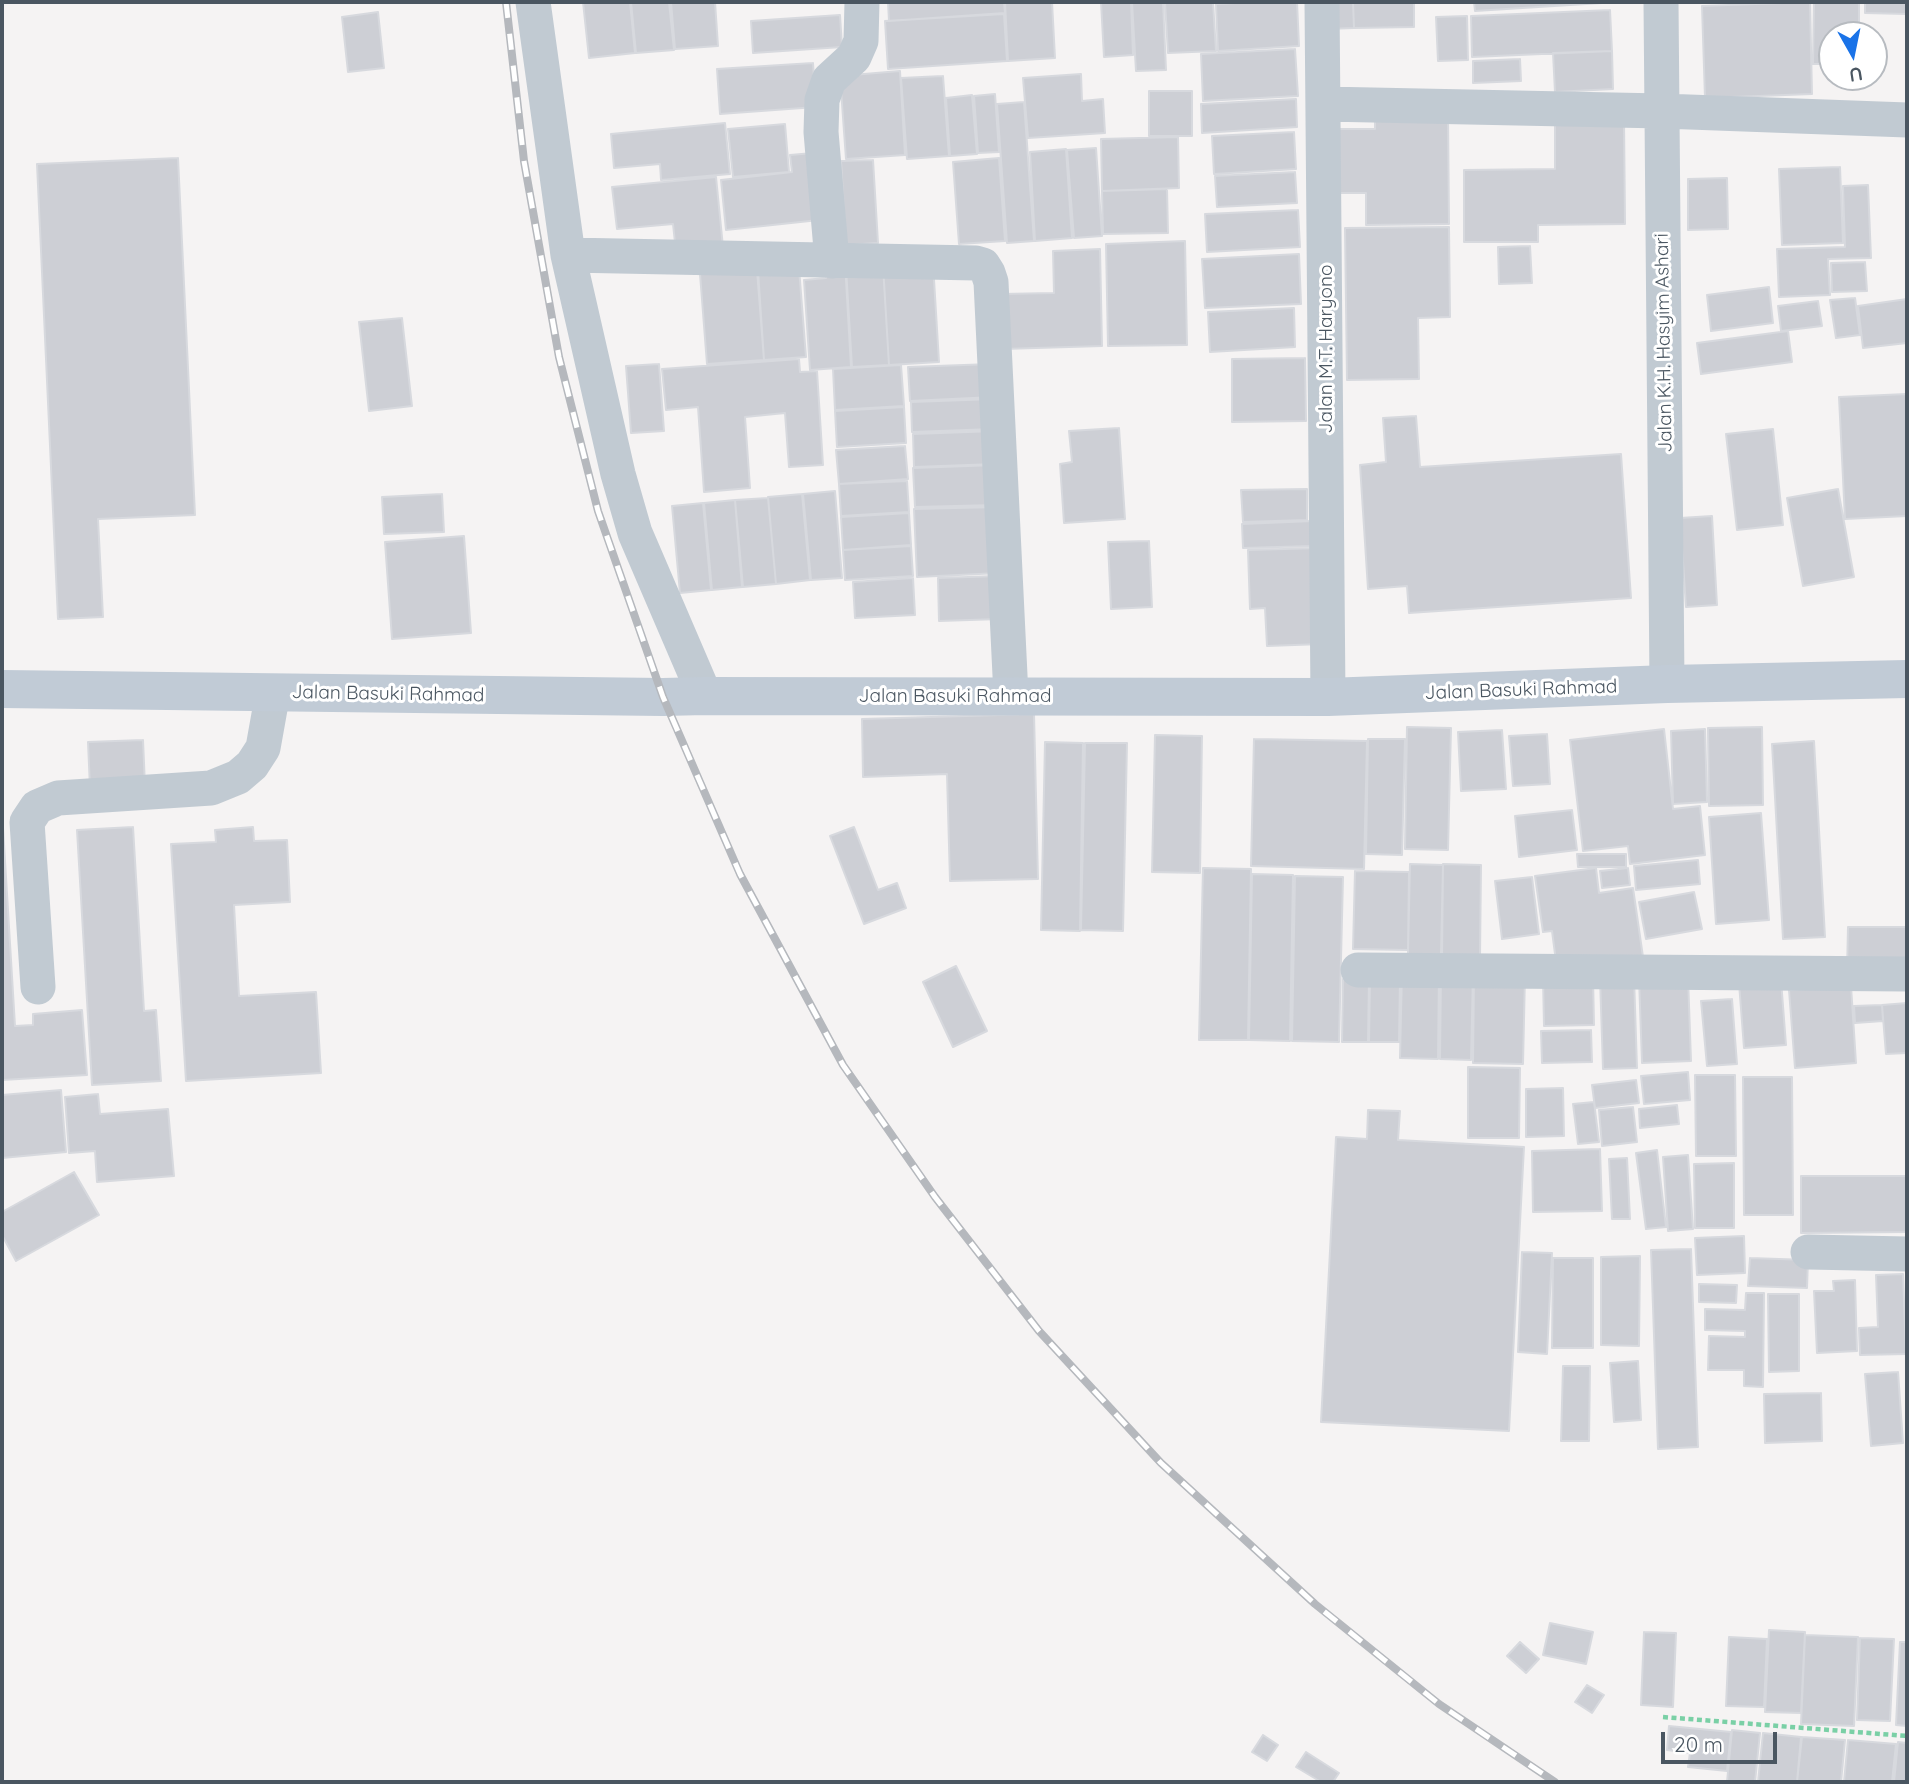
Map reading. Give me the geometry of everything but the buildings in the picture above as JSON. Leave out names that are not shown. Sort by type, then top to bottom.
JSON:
[{"type":"main road","name":"Jalan Basuki Rahmad","points":[[2,689],[663,697],[1328,696],[1907,679]]},
{"type":"street","points":[[533,2],[568,255],[618,474],[635,533],[705,696]]},
{"type":"street","points":[[832,261],[821,132],[822,100],[830,80],[854,57],[858,49],[861,41],[862,2]]},
{"type":"street","name":"Jalan M.T. Haryono","points":[[1322,2],[1328,696]]},
{"type":"street","name":"Jalan K.H. Hasyim Ashari","points":[[1661,2],[1667,684]]},
{"type":"street","points":[[1324,104],[1662,111],[1907,120]]},
{"type":"street","points":[[568,255],[983,265],[991,282],[1012,696]]},
{"type":"street","points":[[38,987],[27,822],[37,807],[58,798],[211,788],[237,777],[252,765],[263,748],[272,692]]},
{"type":"street","points":[[1358,971],[1907,974]]},
{"type":"street","points":[[1808,1252],[1907,1254]]},
{"type":"path","points":[[1663,1717],[1907,1736]]},
{"type":"railway","points":[[506,2],[524,161],[559,357],[598,511],[663,697],[740,874],[843,1065],[935,1197],[1039,1331],[1161,1463],[1315,1604],[1439,1704],[1555,1782]]}]
